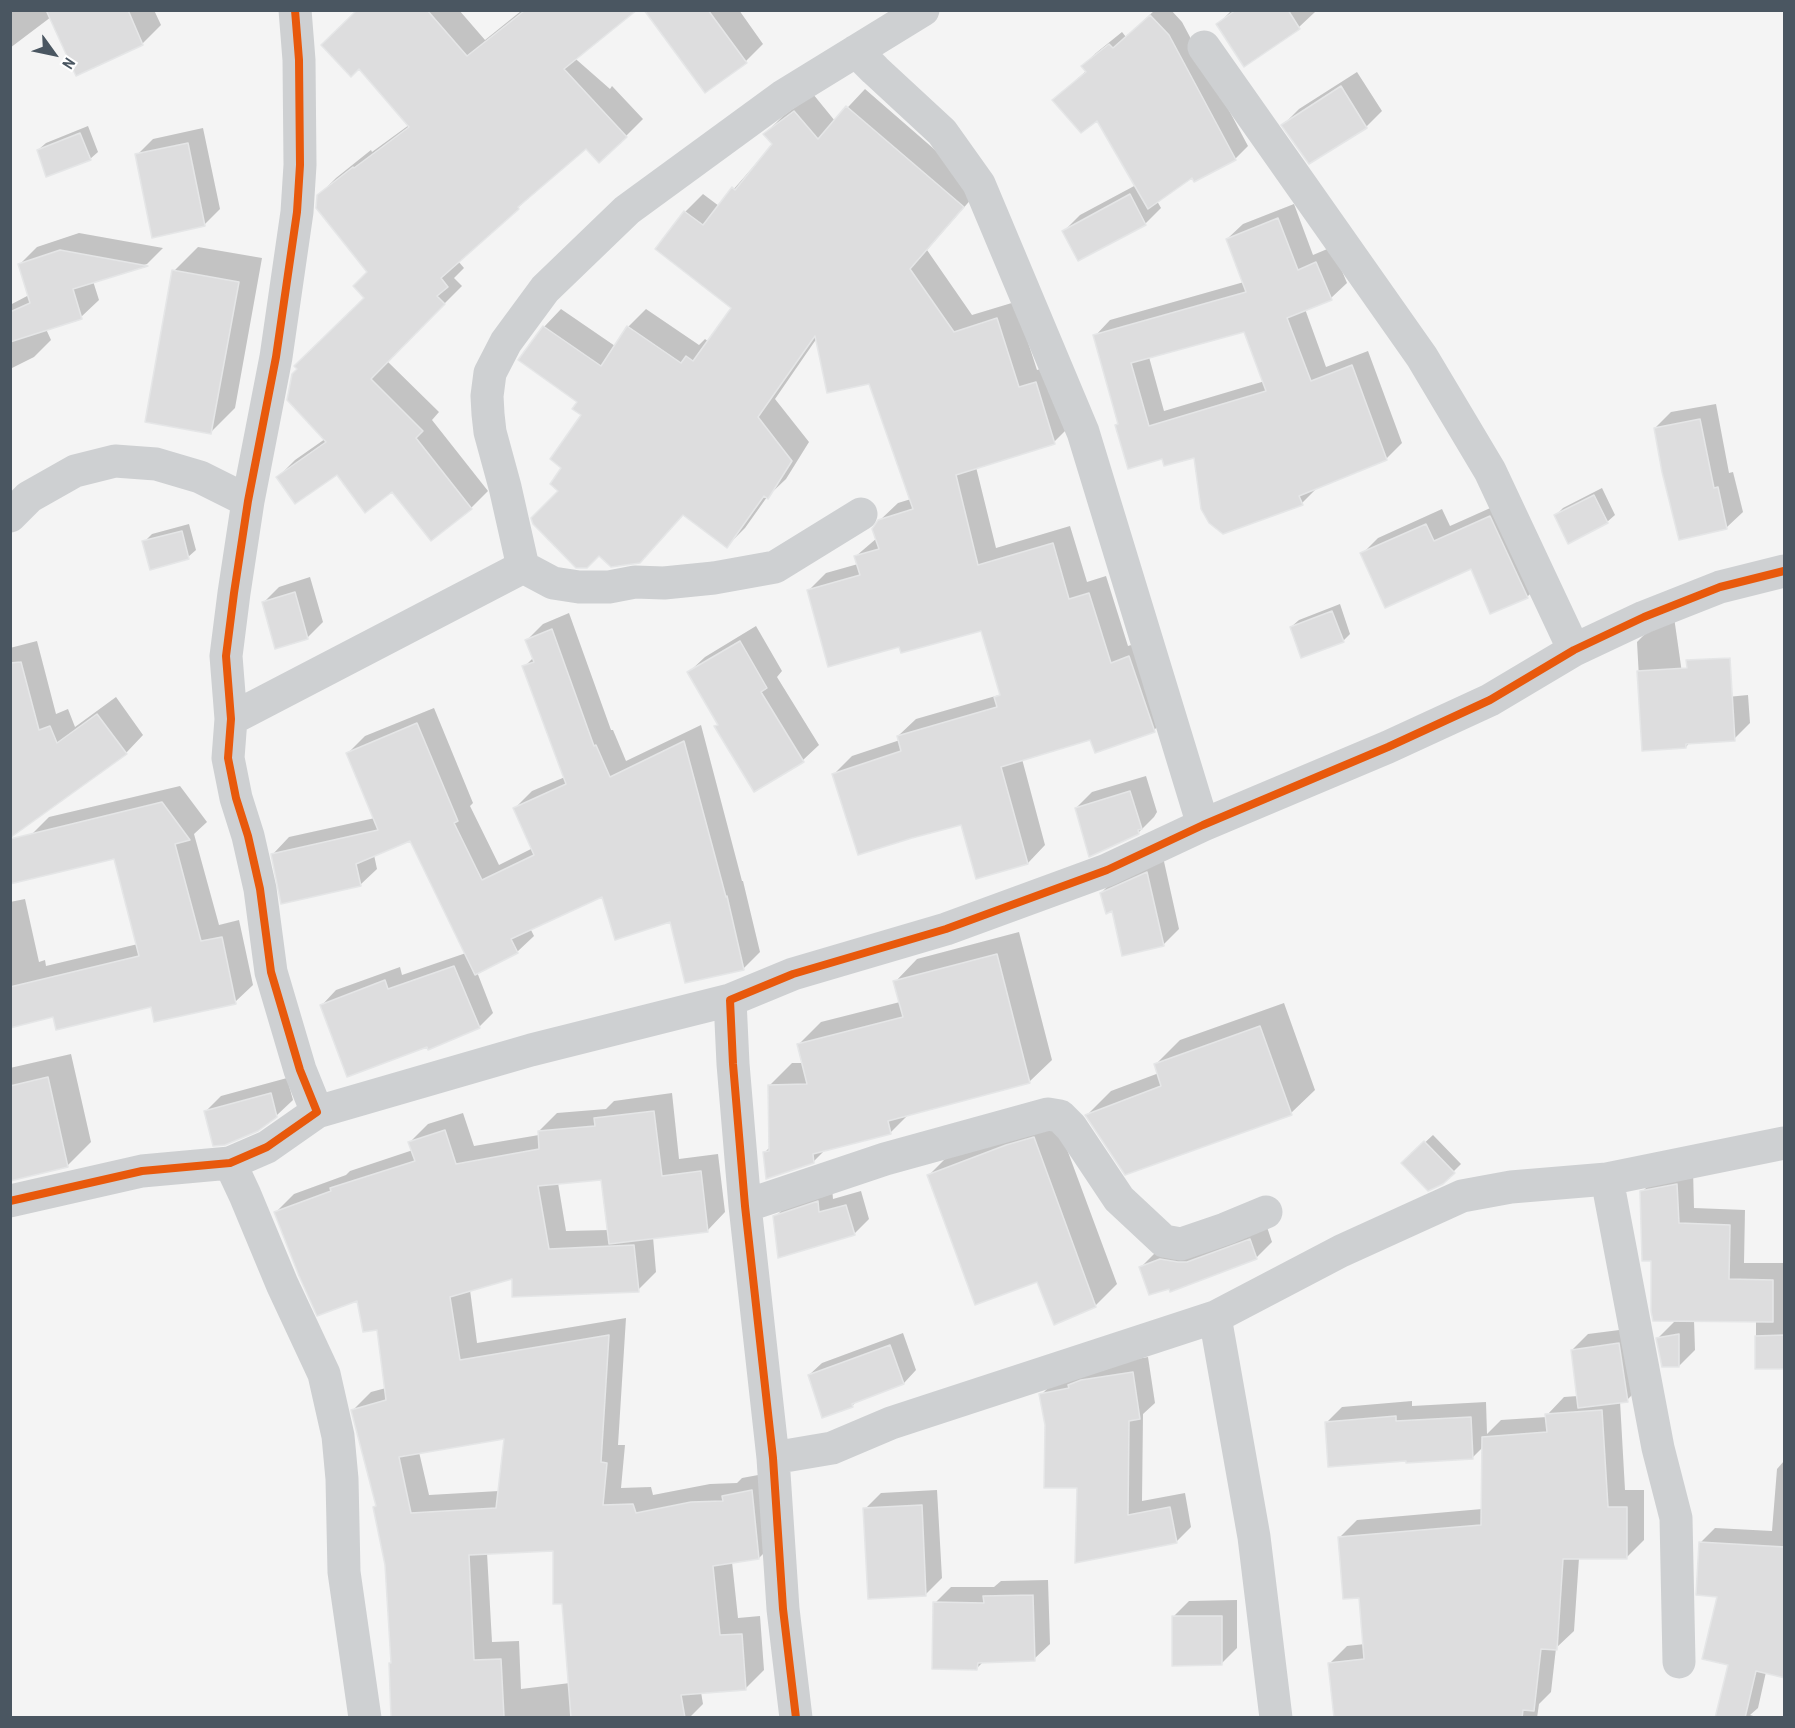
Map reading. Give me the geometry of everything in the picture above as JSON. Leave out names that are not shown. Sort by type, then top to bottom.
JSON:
[{"type":"street","points":[[296,10],[300,165],[297,212],[276,357],[248,501],[226,656],[231,719],[228,758],[260,889],[270,972],[300,1070],[317,1112]]},
{"type":"street","points":[[861,514],[775,567],[664,584],[635,582],[609,587],[579,587],[553,583],[523,567],[506,487],[490,432],[486,396],[490,373],[506,342],[545,289],[627,210],[783,96],[923,10]]},
{"type":"street","points":[[1204,47],[1422,357],[1490,471],[1574,650]]},
{"type":"street","points":[[856,51],[942,132],[979,184],[1083,432],[1203,825]]},
{"type":"street","points":[[10,516],[29,497],[75,471],[115,461],[156,464],[200,477],[248,501]]},
{"type":"street","points":[[231,719],[523,567]]},
{"type":"street","points":[[10,1201],[142,1172],[230,1163],[267,1147],[317,1112],[531,1050],[730,1000],[793,974],[946,929],[1107,870],[1203,825],[1388,747],[1490,700],[1574,650],[1644,617],[1720,587],[1785,571]]},
{"type":"street","points":[[730,1000],[745,1206],[773,1458],[783,1609],[796,1718]]},
{"type":"street","points":[[745,1206],[885,1159],[1048,1114],[1060,1116],[1071,1127],[1119,1199],[1164,1241],[1181,1245],[1266,1212]]},
{"type":"street","points":[[773,1458],[832,1448],[891,1423],[1215,1317],[1341,1251],[1462,1196],[1511,1187],[1607,1179],[1785,1143]]},
{"type":"street","points":[[230,1163],[324,1374],[338,1436],[347,1596],[365,1718]]},
{"type":"street","points":[[1607,1179],[1658,1448],[1676,1518],[1679,1662]]},
{"type":"street","points":[[1215,1317],[1254,1537],[1276,1718]]},
{"type":"building","points":[[46,10],[128,10],[143,45],[76,76]]},
{"type":"building","points":[[357,10],[427,10],[467,56],[524,11],[637,10],[564,69],[627,137],[599,163],[586,149],[518,207],[519,209],[441,278],[448,287],[437,296],[445,304],[371,379],[423,431],[416,438],[472,509],[431,541],[392,492],[365,513],[337,475],[295,504],[276,477],[326,442],[287,400],[292,374],[297,369],[294,366],[364,298],[353,286],[367,272],[316,208],[317,195],[409,127],[359,69],[351,77],[321,45]]},
{"type":"building","points":[[644,10],[708,10],[747,63],[705,93]]},
{"type":"building","points":[[1236,10],[1288,10],[1300,29],[1244,67],[1216,24]]},
{"type":"building","points":[[1150,15],[1169,35],[1236,160],[1194,182],[1192,178],[1148,209],[1097,121],[1081,133],[1052,100],[1086,72],[1081,66],[1109,44],[1113,48]]},
{"type":"building","points":[[1341,86],[1367,128],[1309,164],[1281,125]]},
{"type":"building","points":[[846,106],[964,207],[910,269],[954,332],[997,318],[1019,387],[1036,382],[1055,444],[956,475],[978,565],[1053,543],[1069,599],[1089,593],[1111,663],[1129,656],[1155,732],[1095,753],[1090,740],[1001,767],[1028,864],[976,879],[961,825],[858,855],[832,774],[901,751],[897,736],[997,707],[994,697],[1000,695],[981,631],[901,653],[899,647],[828,667],[807,590],[860,575],[854,556],[879,549],[872,529],[878,520],[913,509],[869,384],[827,393],[815,336],[758,417],[792,461],[768,499],[764,496],[727,548],[683,515],[640,563],[611,567],[599,556],[587,568],[576,568],[533,524],[531,518],[558,491],[550,484],[561,468],[550,459],[581,415],[572,409],[577,402],[518,360],[543,326],[601,366],[627,326],[681,363],[686,356],[693,361],[731,308],[655,249],[684,211],[703,225],[732,187],[735,190],[772,144],[763,134],[794,111],[818,139]]},
{"type":"building","points":[[80,133],[91,160],[46,177],[37,150]]},
{"type":"building","points":[[188,143],[205,226],[152,238],[135,154]]},
{"type":"building","points":[[1130,194],[1146,225],[1078,261],[1062,231]]},
{"type":"building","points":[[1278,218],[1298,270],[1316,262],[1332,300],[1287,318],[1311,381],[1352,365],[1387,460],[1299,496],[1303,505],[1223,534],[1209,523],[1201,509],[1194,458],[1164,466],[1162,459],[1128,469],[1093,335],[1246,292],[1226,239]],"holes":[[[1244,332],[1266,391],[1149,426],[1131,363]]]},
{"type":"building","points":[[60,250],[148,266],[73,289],[82,319],[10,342],[10,312],[30,303],[18,264]]},
{"type":"building","points":[[172,270],[239,282],[211,434],[145,422]]},
{"type":"building","points":[[1700,419],[1714,488],[1718,487],[1727,529],[1679,540],[1654,428]]},
{"type":"building","points":[[1594,495],[1608,523],[1568,544],[1554,515]]},
{"type":"building","points":[[1490,516],[1528,598],[1490,614],[1471,569],[1385,608],[1360,553],[1426,524],[1434,541]]},
{"type":"building","points":[[182,531],[189,559],[150,570],[142,541]]},
{"type":"building","points":[[295,592],[308,639],[275,649],[262,602]]},
{"type":"building","points":[[1332,611],[1344,642],[1301,658],[1290,627]]},
{"type":"building","points":[[552,629],[594,746],[596,745],[610,777],[684,741],[727,896],[744,970],[685,983],[670,922],[615,940],[602,897],[511,939],[518,953],[475,975],[410,841],[356,864],[361,886],[281,904],[271,854],[378,830],[346,753],[417,723],[458,821],[454,823],[482,880],[534,855],[513,808],[566,784],[522,666],[534,662],[525,640]]},
{"type":"building","points":[[740,641],[767,688],[761,692],[804,762],[754,792],[714,726],[718,725],[687,672]]},
{"type":"building","points":[[1730,658],[1735,741],[1686,744],[1686,748],[1642,751],[1637,671],[1687,668],[1686,660]]},
{"type":"building","points":[[21,662],[39,730],[50,726],[57,743],[97,714],[127,754],[10,838],[10,663]]},
{"type":"building","points":[[1130,791],[1142,829],[1138,830],[1139,834],[1089,857],[1075,808]]},
{"type":"building","points":[[162,802],[190,840],[175,844],[201,941],[222,937],[236,1004],[154,1022],[151,1007],[56,1030],[53,1017],[10,1028],[10,987],[139,956],[114,859],[10,884],[10,839]]},
{"type":"building","points":[[1147,872],[1164,946],[1122,956],[1112,911],[1106,914],[1100,893]]},
{"type":"building","points":[[997,954],[1030,1083],[888,1121],[891,1134],[813,1154],[814,1163],[766,1179],[763,1152],[769,1151],[768,1085],[807,1084],[797,1044],[903,1017],[893,981]]},
{"type":"building","points":[[454,966],[480,1028],[428,1050],[427,1047],[347,1077],[320,1005],[385,980],[388,989]]},
{"type":"building","points":[[1260,1026],[1292,1115],[1125,1175],[1085,1115],[1161,1086],[1154,1064]]},
{"type":"building","points":[[48,1077],[68,1167],[10,1181],[10,1086]]},
{"type":"building","points":[[271,1093],[277,1117],[258,1131],[225,1145],[213,1146],[204,1111]]},
{"type":"building","points":[[654,1111],[662,1176],[701,1171],[708,1232],[609,1244],[601,1180],[538,1186],[549,1249],[634,1245],[639,1292],[512,1297],[512,1279],[450,1297],[460,1360],[609,1335],[601,1462],[607,1463],[603,1505],[633,1504],[636,1513],[691,1502],[723,1501],[722,1496],[752,1490],[759,1559],[713,1566],[720,1635],[742,1634],[746,1690],[681,1695],[685,1718],[571,1718],[562,1604],[553,1604],[553,1551],[469,1555],[474,1660],[501,1659],[504,1717],[391,1718],[389,1663],[391,1663],[385,1565],[373,1507],[376,1506],[351,1410],[386,1400],[377,1330],[363,1332],[357,1301],[317,1316],[274,1212],[331,1191],[330,1188],[415,1161],[408,1142],[445,1130],[456,1164],[539,1149],[538,1131],[595,1126],[594,1118]],"holes":[[[504,1439],[496,1508],[411,1513],[399,1457]]]},
{"type":"building","points":[[1034,1137],[1096,1307],[1054,1325],[1037,1282],[975,1305],[927,1175],[1006,1145]]},
{"type":"building","points":[[1424,1141],[1455,1173],[1443,1184],[1428,1191],[1401,1163]]},
{"type":"building","points":[[1677,1184],[1679,1223],[1730,1225],[1729,1279],[1773,1280],[1773,1322],[1653,1321],[1651,1261],[1642,1261],[1640,1191]]},
{"type":"building","points":[[818,1201],[819,1212],[846,1205],[855,1235],[778,1258],[773,1216]]},
{"type":"building","points":[[1250,1239],[1257,1259],[1170,1292],[1169,1289],[1149,1295],[1139,1267],[1160,1259],[1187,1262]]},
{"type":"building","points":[[1679,1334],[1679,1367],[1662,1367],[1656,1338]]},
{"type":"building","points":[[1785,1335],[1785,1369],[1755,1369],[1755,1336]]},
{"type":"building","points":[[1619,1343],[1628,1402],[1578,1408],[1571,1350]]},
{"type":"building","points":[[890,1345],[904,1384],[822,1418],[808,1375]]},
{"type":"building","points":[[1133,1372],[1140,1419],[1129,1421],[1128,1515],[1170,1507],[1177,1543],[1075,1563],[1077,1488],[1044,1488],[1045,1425],[1039,1394],[1069,1388],[1068,1385],[1081,1380]]},
{"type":"building","points":[[1602,1410],[1608,1507],[1627,1507],[1627,1559],[1563,1559],[1557,1650],[1541,1649],[1534,1711],[1523,1710],[1522,1718],[1334,1718],[1328,1663],[1364,1659],[1359,1598],[1343,1599],[1338,1537],[1481,1525],[1482,1437],[1547,1432],[1545,1414]]},
{"type":"building","points":[[1396,1416],[1396,1421],[1471,1417],[1473,1459],[1328,1467],[1325,1422]]},
{"type":"building","points":[[922,1505],[926,1596],[868,1599],[863,1508]]},
{"type":"building","points":[[1699,1542],[1785,1547],[1785,1678],[1756,1671],[1745,1718],[1715,1718],[1728,1665],[1702,1659],[1717,1597],[1696,1595]]},
{"type":"building","points":[[1033,1595],[1035,1661],[978,1663],[977,1670],[932,1669],[933,1602],[984,1603],[983,1596]]},
{"type":"building","points":[[1172,1616],[1222,1616],[1222,1665],[1172,1666]]},
{"type":"cycle path","points":[[10,1201],[142,1171],[230,1163],[267,1147],[317,1112],[300,1070],[271,972],[260,889],[228,758],[231,719],[226,656],[248,501],[276,357],[297,212],[300,165],[299,60],[295,10]]},
{"type":"cycle path","points":[[796,1718],[783,1609],[773,1458],[745,1206],[730,1000],[793,974],[946,929],[1107,870],[1203,825],[1388,747],[1490,700],[1574,650],[1644,617],[1720,587],[1784,571]]}]
